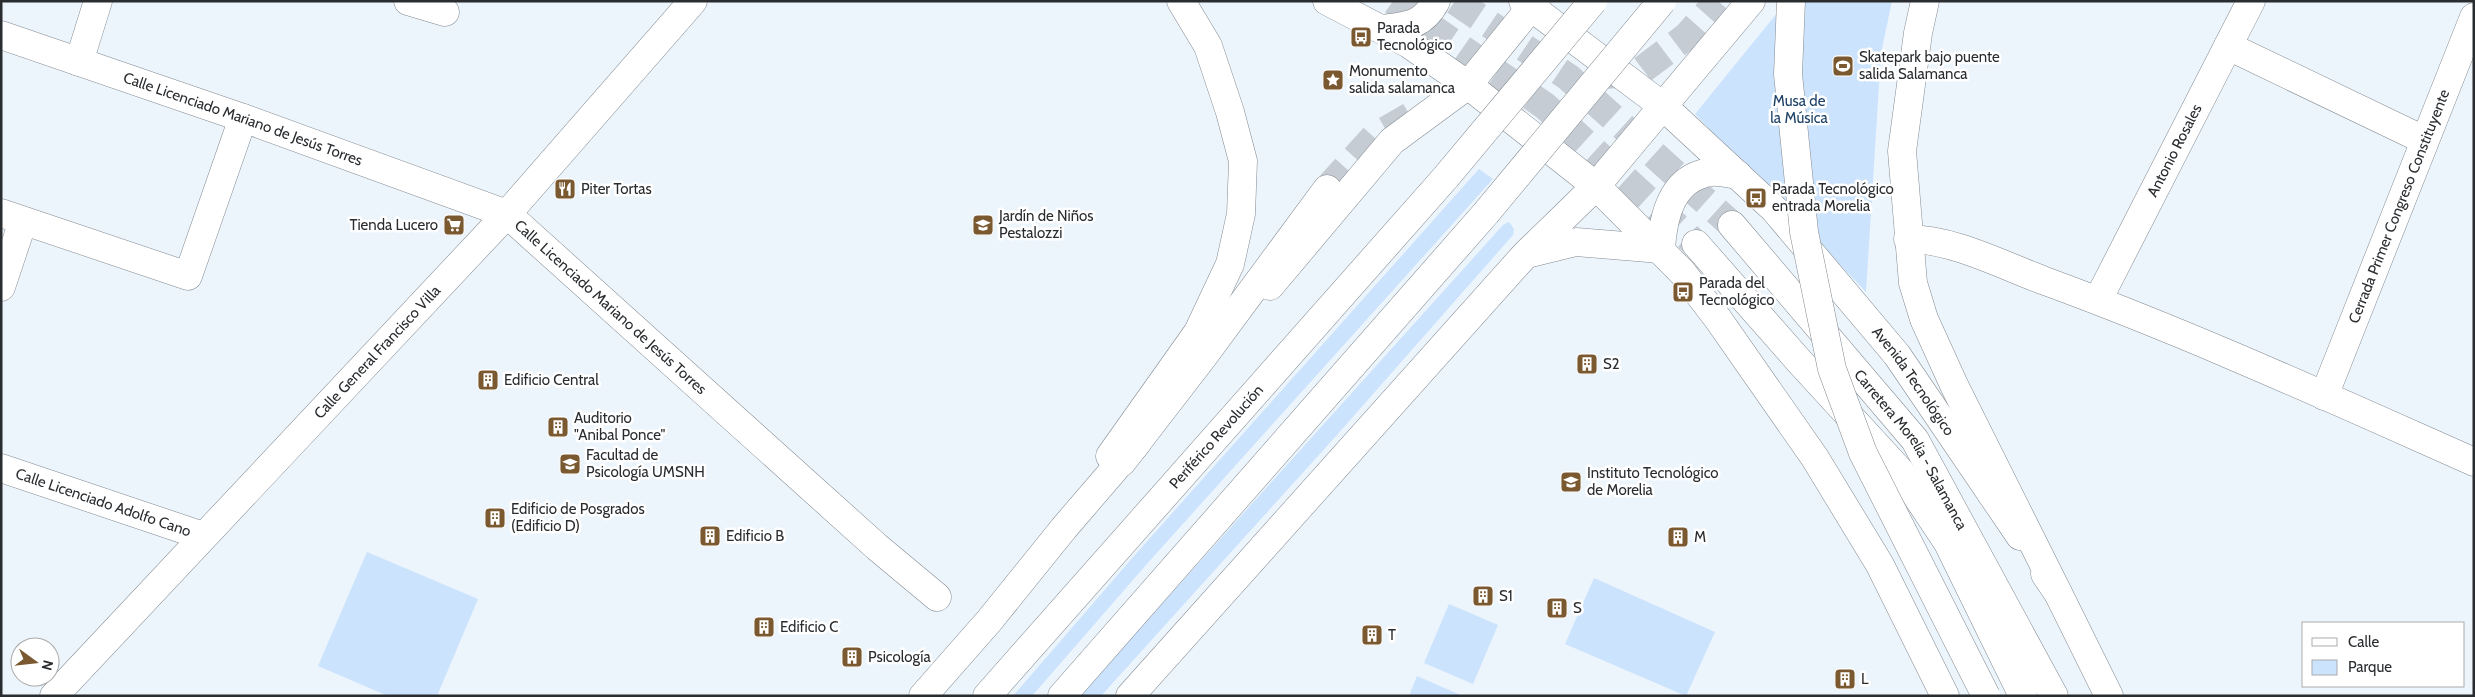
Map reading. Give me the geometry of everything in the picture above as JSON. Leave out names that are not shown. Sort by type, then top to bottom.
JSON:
[{"type":"main road","points":[[79,62],[98,1]]},
{"type":"main road","points":[[408,1],[445,12]]},
{"type":"main road","name":"Calle General Francisco Villa","points":[[54,696],[507,214],[693,1]]},
{"type":"main road","points":[[1064,528],[1098,473],[1198,332],[1230,264],[1241,214],[1243,161],[1230,112],[1208,46],[1182,1]]},
{"type":"main road","points":[[1327,1],[1429,57],[1468,85],[1596,186],[1661,249],[1718,319],[1815,458],[1880,565],[1945,696]]},
{"type":"main road","points":[[1381,29],[1403,27],[1422,20],[1430,12],[1436,1]]},
{"type":"main road","name":"Periférico Revolución","points":[[987,696],[1446,176],[1593,1]]},
{"type":"main road","points":[[1062,696],[1486,213],[1662,1]]},
{"type":"main road","points":[[1130,696],[1525,255],[1596,186],[1751,1]]},
{"type":"main road","points":[[1791,1],[1788,74],[1804,232],[1832,369],[1863,453],[1986,696]]},
{"type":"main road","points":[[1925,1],[1918,33],[1902,151],[1913,282],[1924,319],[1954,385],[2058,593]]},
{"type":"main road","name":"Antonio Rosales","points":[[2098,300],[2251,1]]},
{"type":"main road","points":[[923,696],[989,622],[1064,528],[1122,462],[1392,141],[1468,85],[1530,3]]},
{"type":"main road","name":"Avenida Tecnológico","points":[[1530,3],[1664,106],[1774,209],[1897,355],[2058,593],[2109,696]]},
{"type":"main road","name":"Cerrada Primer Congreso Constituyente","points":[[2324,396],[2474,18]]},
{"type":"main road","name":"Calle Licenciado Mariano de Jesús Torres","points":[[1,35],[243,118],[507,214],[877,547],[936,596]]},
{"type":"main road","points":[[2228,46],[2424,140]]},
{"type":"main road","points":[[1,287],[12,217],[188,276],[243,118]]},
{"type":"main road","points":[[1661,249],[1663,222],[1672,198],[1688,180],[1712,171],[1738,176]]},
{"type":"main road","points":[[1122,462],[1203,357],[1327,189]]},
{"type":"main road","name":"Carretera Morelia - Salamanca","points":[[1732,225],[1915,440],[2054,696]]},
{"type":"main road","points":[[1908,239],[1928,239],[1955,247],[2098,300],[2474,462]]},
{"type":"main road","points":[[1525,255],[1576,242],[1661,249]]},
{"type":"main road","name":"Carretera Morelia - Salamanca","points":[[1696,244],[1798,361],[1900,471],[1948,542],[2023,696]]},
{"type":"main road","name":"Calle Licenciado Adolfo Cano","points":[[1,468],[203,536]]},
{"type":"green space","name":"Musa de la Música","points":[[1787,1],[1892,1],[1881,53],[1866,292],[1695,114]]},
{"type":"green space","points":[[1479,169],[1493,179],[1146,565],[1032,696],[1013,696],[1134,556]]},
{"type":"green space","points":[[1509,222],[1514,229],[1513,235],[1336,436],[1101,696],[1079,696],[1503,225]]},
{"type":"green space","points":[[367,552],[478,599],[437,696],[388,696],[318,666]]},
{"type":"green space","points":[[1594,578],[1715,632],[1686,696],[1565,644]]},
{"type":"green space","points":[[1449,604],[1498,625],[1473,684],[1424,663]]},
{"type":"green space","points":[[1417,676],[1463,696],[1409,696]]},
{"type":"tunnel","points":[[1393,1],[1545,106],[1696,244]]},
{"type":"tunnel","points":[[1455,1],[1568,77],[1732,225]]},
{"type":"tunnel","points":[[1602,75],[1638,73],[1687,36],[1718,1]]},
{"type":"tunnel","points":[[1327,189],[1374,137],[1412,115]]},
{"type":"place","name":"Parada Tecnológico","points":[[1361,37]]},
{"type":"place","name":"Skatepark bajo puente salida Salamanca","points":[[1843,66]]},
{"type":"place","name":"Monumento salida salamanca","points":[[1333,80]]},
{"type":"place","name":"Piter Tortas","points":[[565,189]]},
{"type":"place","name":"Parada Tecnológico entrada Morelia","points":[[1756,198]]},
{"type":"place","name":"Tienda Lucero","points":[[454,225]]},
{"type":"place","name":"Jardín de Niños Pestalozzi","points":[[983,225]]},
{"type":"place","name":"Parada del Tecnológico","points":[[1683,292]]},
{"type":"place","name":"S2","points":[[1587,364]]},
{"type":"place","name":"Edificio Central","points":[[488,380]]},
{"type":"place","name":"Auditorio \"Anibal Ponce\"","points":[[558,427]]},
{"type":"place","name":"Facultad de Psicología UMSNH","points":[[570,464]]},
{"type":"place","name":"Instituto Tecnológico de Morelia","points":[[1571,482]]},
{"type":"place","name":"Edificio de Posgrados (Edificio D)","points":[[495,518]]},
{"type":"place","name":"Edificio B","points":[[710,536]]},
{"type":"place","name":"M","points":[[1678,537]]},
{"type":"place","name":"S1","points":[[1483,596]]},
{"type":"place","name":"S","points":[[1557,608]]},
{"type":"place","name":"Edificio C","points":[[764,627]]},
{"type":"place","name":"T","points":[[1372,635]]},
{"type":"place","name":"Psicología","points":[[852,657]]},
{"type":"place","name":"L","points":[[1845,679]]}]
